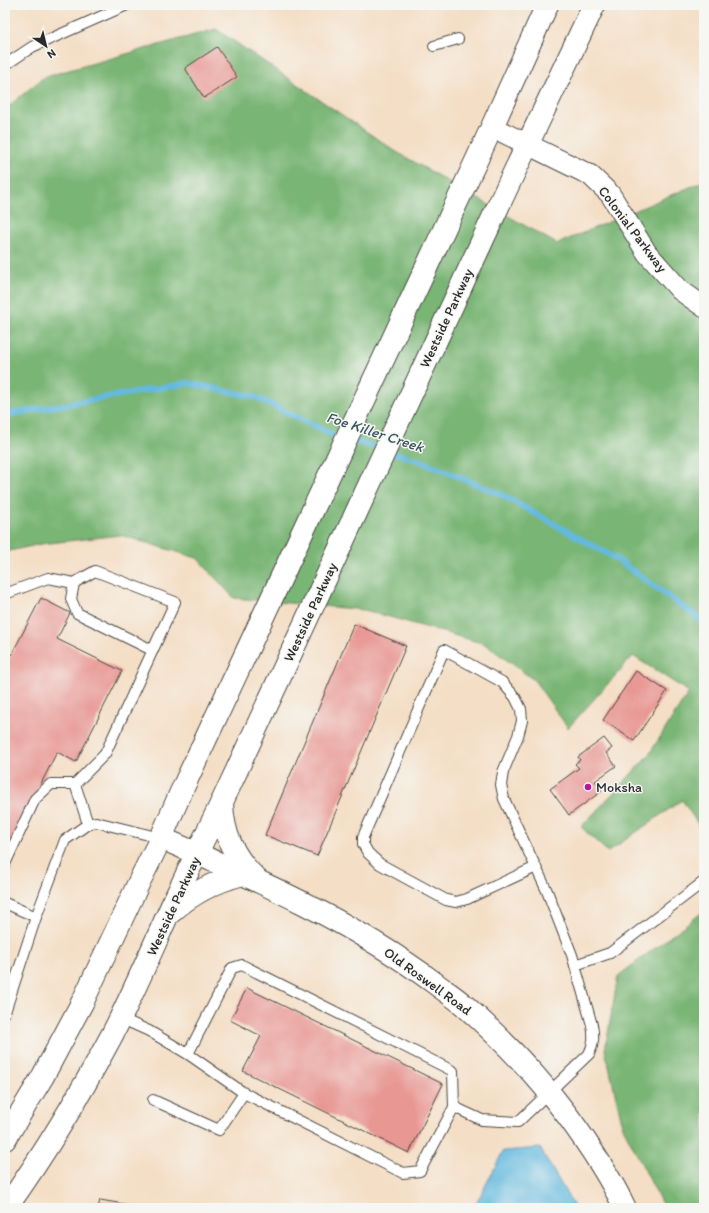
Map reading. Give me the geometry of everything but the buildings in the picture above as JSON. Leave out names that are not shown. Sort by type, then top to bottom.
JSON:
[{"type":"main road","points":[[5,1139],[43,1076],[83,1002],[161,838],[376,373],[492,127],[547,5]]},
{"type":"main road","name":"Westside Parkway","points":[[6,1208],[28,1176],[82,1088],[120,1018],[594,5]]},
{"type":"main road","points":[[222,802],[222,818],[228,838],[234,853],[251,878]]},
{"type":"main road","name":"Old Roswell Road","points":[[161,838],[251,878],[358,932],[394,954],[464,1005],[498,1036],[549,1092],[605,1170],[625,1208]]},
{"type":"main road","points":[[169,914],[196,893],[227,879],[251,878]]},
{"type":"street","name":"Colonial Parkway","points":[[492,127],[590,174],[610,194],[647,253],[680,290],[704,307]]},
{"type":"lane","points":[[5,65],[32,47],[127,5]]},
{"type":"lane","points":[[434,46],[458,39]]},
{"type":"lane","points":[[5,594],[48,578],[74,583],[95,571],[175,602],[105,754],[75,784],[51,784],[36,799],[5,864]]},
{"type":"lane","points":[[74,583],[71,599],[77,613],[152,650]]},
{"type":"lane","points":[[454,1107],[482,1120],[518,1122],[589,1054],[593,1047],[594,1037],[575,965],[547,891],[536,867],[504,798],[501,785],[503,772],[518,736],[522,720],[521,709],[515,697],[502,682],[444,650],[363,836],[363,844],[368,853],[380,864],[446,900],[456,902],[467,899],[536,867]]},
{"type":"lane","points":[[75,784],[88,824]]},
{"type":"lane","points":[[6,1008],[36,917],[65,840],[88,824],[96,822],[161,838]]},
{"type":"lane","points":[[575,965],[610,953],[702,882]]},
{"type":"lane","points":[[5,903],[36,917]]},
{"type":"lane","points":[[120,1018],[149,1031],[188,1054],[244,1093],[403,1173],[420,1171],[454,1107],[453,1071],[242,965],[232,968],[188,1054]]},
{"type":"lane","points":[[153,1100],[219,1130],[244,1093]]},
{"type":"green space","points":[[216,29],[395,151],[557,244],[704,181],[704,833],[682,800],[608,852],[581,827],[648,756],[689,692],[633,656],[568,728],[534,680],[485,644],[365,610],[234,598],[197,558],[120,535],[41,544],[5,552],[5,109],[44,77]]},
{"type":"green space","points":[[704,911],[704,1208],[664,1208],[623,1127],[605,1050],[618,976]]},
{"type":"water","points":[[540,1148],[575,1208],[474,1208],[503,1151]]},
{"type":"waterway","name":"Foe Killer Creek","points":[[5,415],[188,383],[255,397],[329,433],[342,437]]},
{"type":"waterway","name":"Foe Killer Creek","points":[[351,440],[418,460],[502,495],[615,558],[704,622]]},
{"type":"place","name":"Moksha","points":[[588,787]]}]
